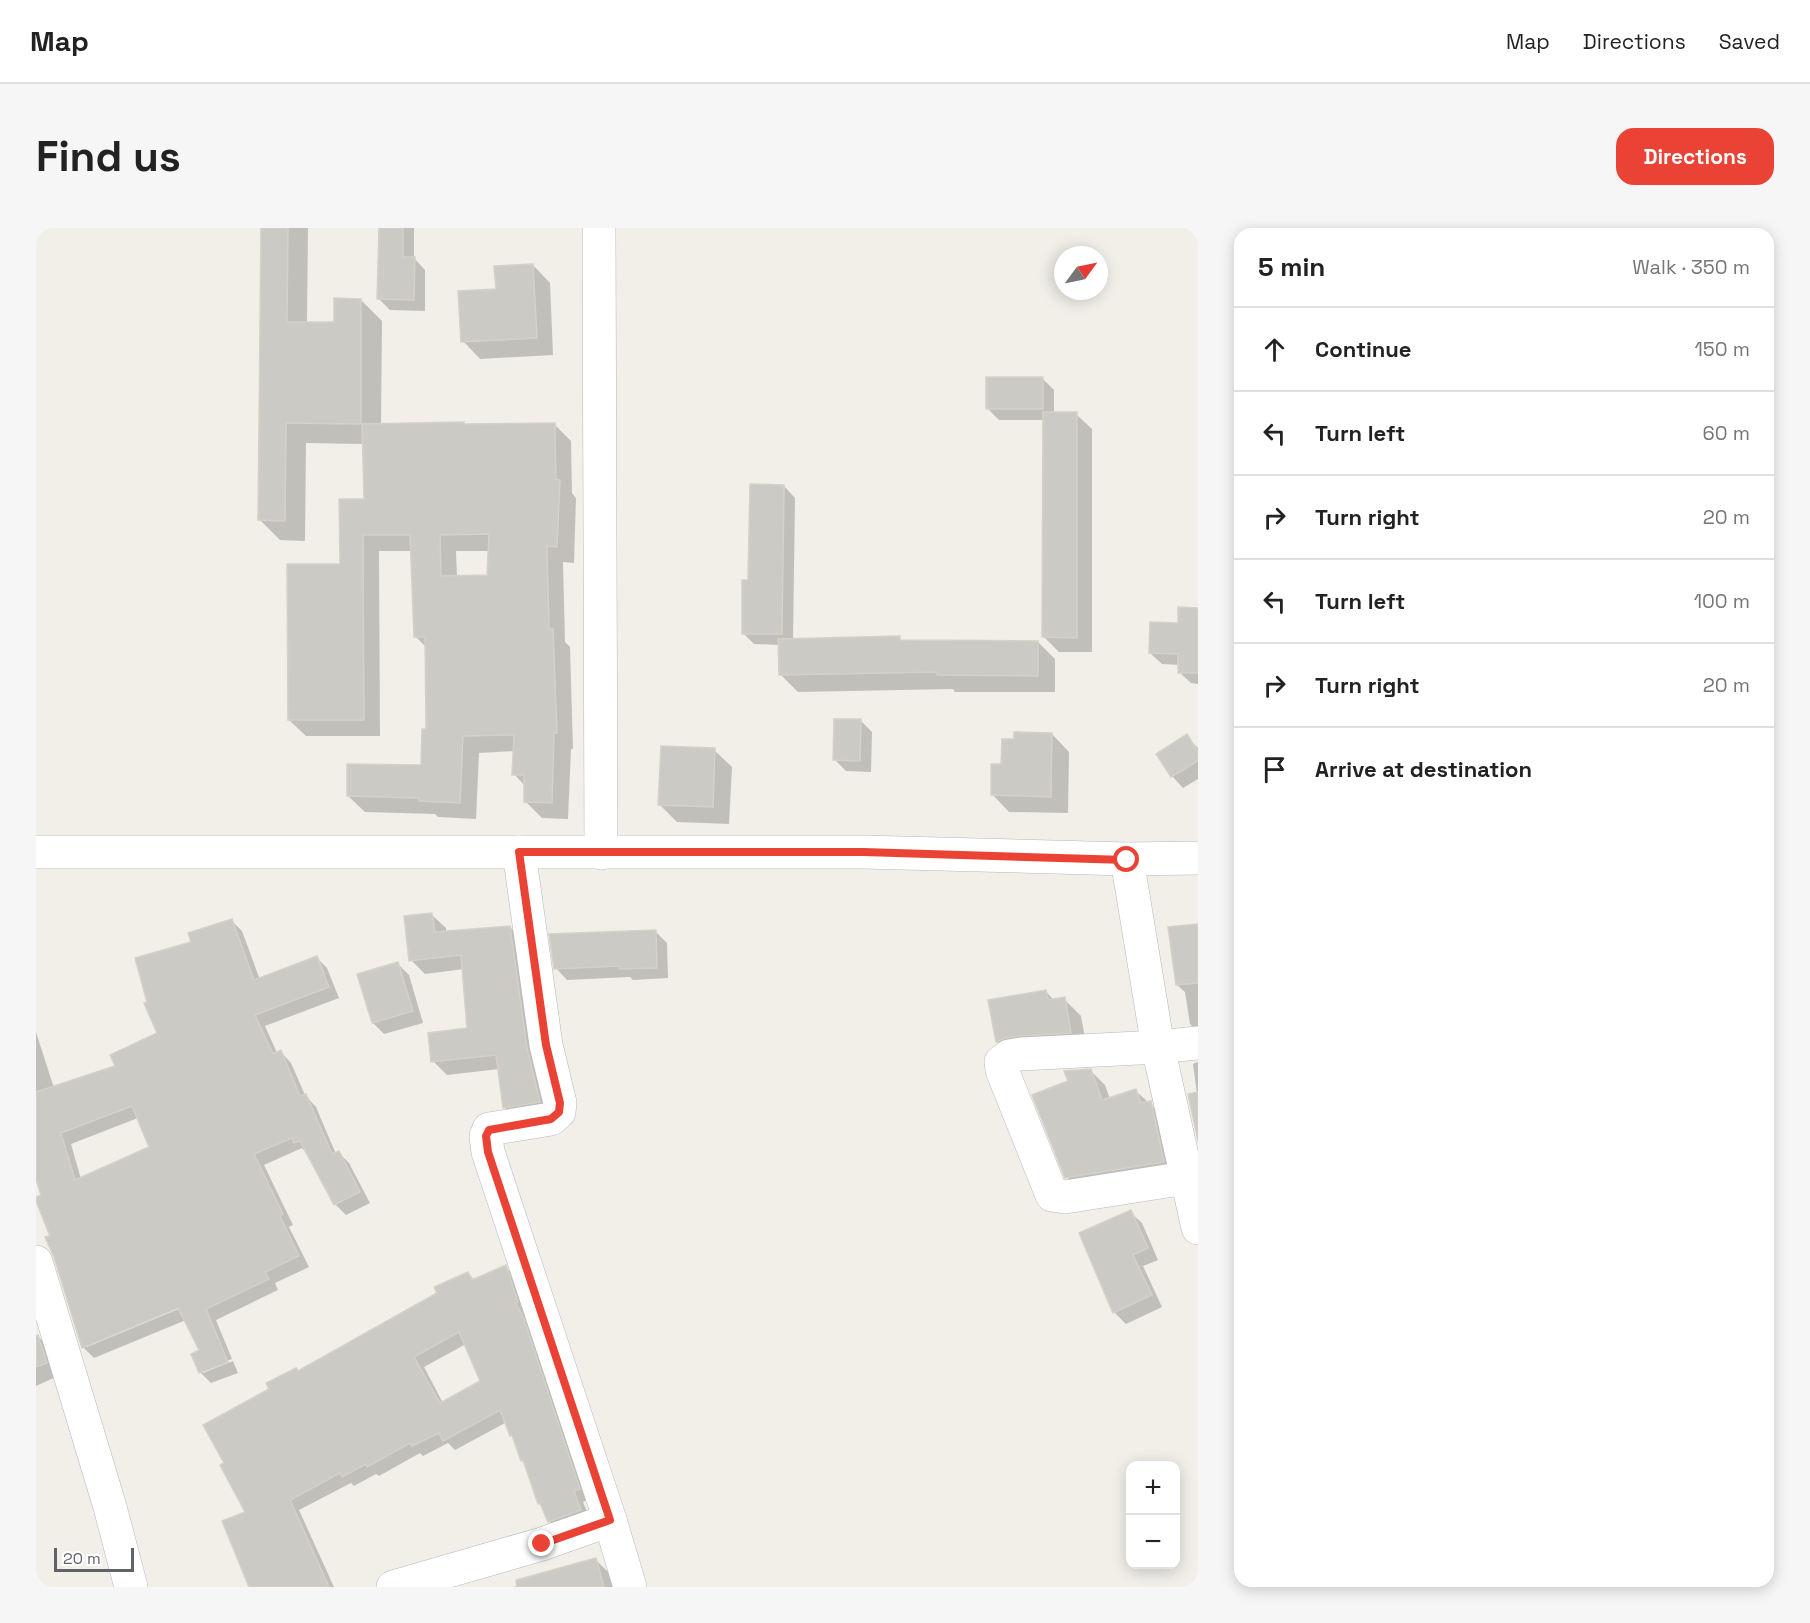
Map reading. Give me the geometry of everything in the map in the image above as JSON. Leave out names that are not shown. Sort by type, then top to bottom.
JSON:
[{"type":"street","points":[[598,228],[601,853]]},
{"type":"street","points":[[36,852],[863,852],[1127,860],[1198,858]]},
{"type":"street","points":[[519,852],[546,1045],[560,1103],[559,1112],[551,1119],[489,1130],[486,1136],[488,1152],[630,1587]]},
{"type":"street","points":[[1127,860],[1158,1047],[1193,1177],[1198,1228]]},
{"type":"street","points":[[1193,1177],[1065,1197],[1052,1196],[1002,1070],[1001,1062],[1009,1056],[1021,1054],[1198,1043]]},
{"type":"street","points":[[36,1263],[110,1507],[131,1587]]},
{"type":"street","points":[[393,1587],[542,1544],[610,1520]]},
{"type":"building","points":[[261,228],[288,228],[287,322],[334,322],[334,298],[361,299],[361,424],[286,423],[285,521],[258,520]]},
{"type":"building","points":[[379,228],[403,228],[403,257],[415,257],[414,300],[377,299]]},
{"type":"building","points":[[533,264],[537,338],[461,342],[458,291],[496,289],[494,266]]},
{"type":"building","points":[[986,377],[1043,377],[1043,409],[986,409]]},
{"type":"building","points":[[1043,412],[1077,412],[1077,638],[1042,637]]},
{"type":"building","points":[[555,423],[556,479],[560,480],[557,547],[547,546],[549,629],[553,629],[557,733],[554,733],[552,803],[524,802],[524,775],[512,775],[514,735],[463,736],[460,803],[419,801],[419,798],[347,796],[347,764],[421,765],[422,729],[426,729],[425,637],[414,637],[410,535],[363,535],[364,720],[288,720],[287,564],[340,564],[339,499],[364,499],[362,424]],"holes":[[[489,534],[487,575],[441,576],[440,535]]]},
{"type":"building","points":[[750,484],[784,485],[782,634],[742,634],[742,580],[748,580]]},
{"type":"building","points":[[1178,607],[1198,608],[1198,673],[1178,673],[1178,654],[1149,653],[1150,622],[1178,623]]},
{"type":"building","points":[[900,636],[900,640],[1038,641],[1038,676],[937,675],[937,672],[779,675],[778,639]]},
{"type":"building","points":[[834,719],[861,719],[860,761],[833,760]]},
{"type":"building","points":[[1014,732],[1052,733],[1051,797],[991,795],[991,764],[1001,764],[1002,739],[1014,739]]},
{"type":"building","points":[[1187,734],[1198,752],[1198,761],[1171,777],[1156,754]]},
{"type":"building","points":[[661,746],[715,748],[713,807],[658,805]]},
{"type":"building","points":[[432,913],[435,932],[510,926],[527,1048],[540,1102],[503,1108],[496,1055],[431,1062],[428,1033],[467,1028],[461,955],[409,961],[404,916]]},
{"type":"building","points":[[232,919],[254,980],[317,956],[329,987],[255,1015],[273,1054],[281,1050],[300,1096],[306,1094],[332,1154],[339,1151],[360,1192],[334,1205],[300,1141],[294,1143],[292,1138],[254,1154],[283,1214],[280,1216],[299,1256],[265,1272],[269,1279],[206,1309],[228,1362],[199,1373],[191,1354],[199,1350],[178,1308],[82,1348],[54,1257],[45,1237],[50,1236],[36,1201],[36,1197],[41,1195],[36,1179],[36,1092],[115,1066],[110,1055],[157,1033],[144,1003],[147,1002],[135,958],[191,942],[188,933]],"holes":[[[132,1106],[149,1147],[75,1180],[61,1133]]]},
{"type":"building","points":[[1198,924],[1198,983],[1176,985],[1168,927]]},
{"type":"building","points":[[656,930],[657,968],[620,969],[620,966],[554,969],[549,934]]},
{"type":"building","points":[[398,962],[413,1011],[372,1023],[357,974]]},
{"type":"building","points":[[1046,990],[1048,1000],[1065,997],[1071,1033],[1018,1036],[996,1042],[988,1000]]},
{"type":"building","points":[[1091,1069],[1102,1100],[1136,1089],[1141,1103],[1151,1101],[1164,1162],[1065,1178],[1032,1095],[1068,1081],[1064,1071]]},
{"type":"building","points":[[1198,1092],[1198,1141],[1188,1094]]},
{"type":"building","points":[[1131,1210],[1148,1248],[1133,1255],[1152,1295],[1113,1313],[1079,1233]]},
{"type":"building","points":[[506,1265],[518,1302],[516,1303],[524,1319],[580,1489],[574,1491],[581,1510],[548,1522],[540,1503],[538,1504],[523,1460],[521,1461],[500,1410],[443,1441],[439,1433],[412,1446],[410,1443],[367,1467],[366,1464],[342,1477],[340,1473],[290,1500],[329,1587],[249,1587],[222,1521],[245,1512],[220,1465],[224,1463],[203,1425],[269,1389],[266,1383],[296,1368],[298,1371],[437,1293],[434,1287],[468,1272],[472,1280]],"holes":[[[459,1332],[480,1381],[440,1403],[414,1357]]]},
{"type":"building","points":[[38,1335],[47,1363],[36,1367],[36,1336]]},
{"type":"building","points":[[596,1558],[604,1587],[517,1587],[516,1580]]},
{"type":"route","points":[[542,1544],[610,1520],[488,1152],[486,1136],[489,1130],[551,1119],[559,1112],[560,1103],[546,1045],[519,852],[863,852],[1127,860]]}]
